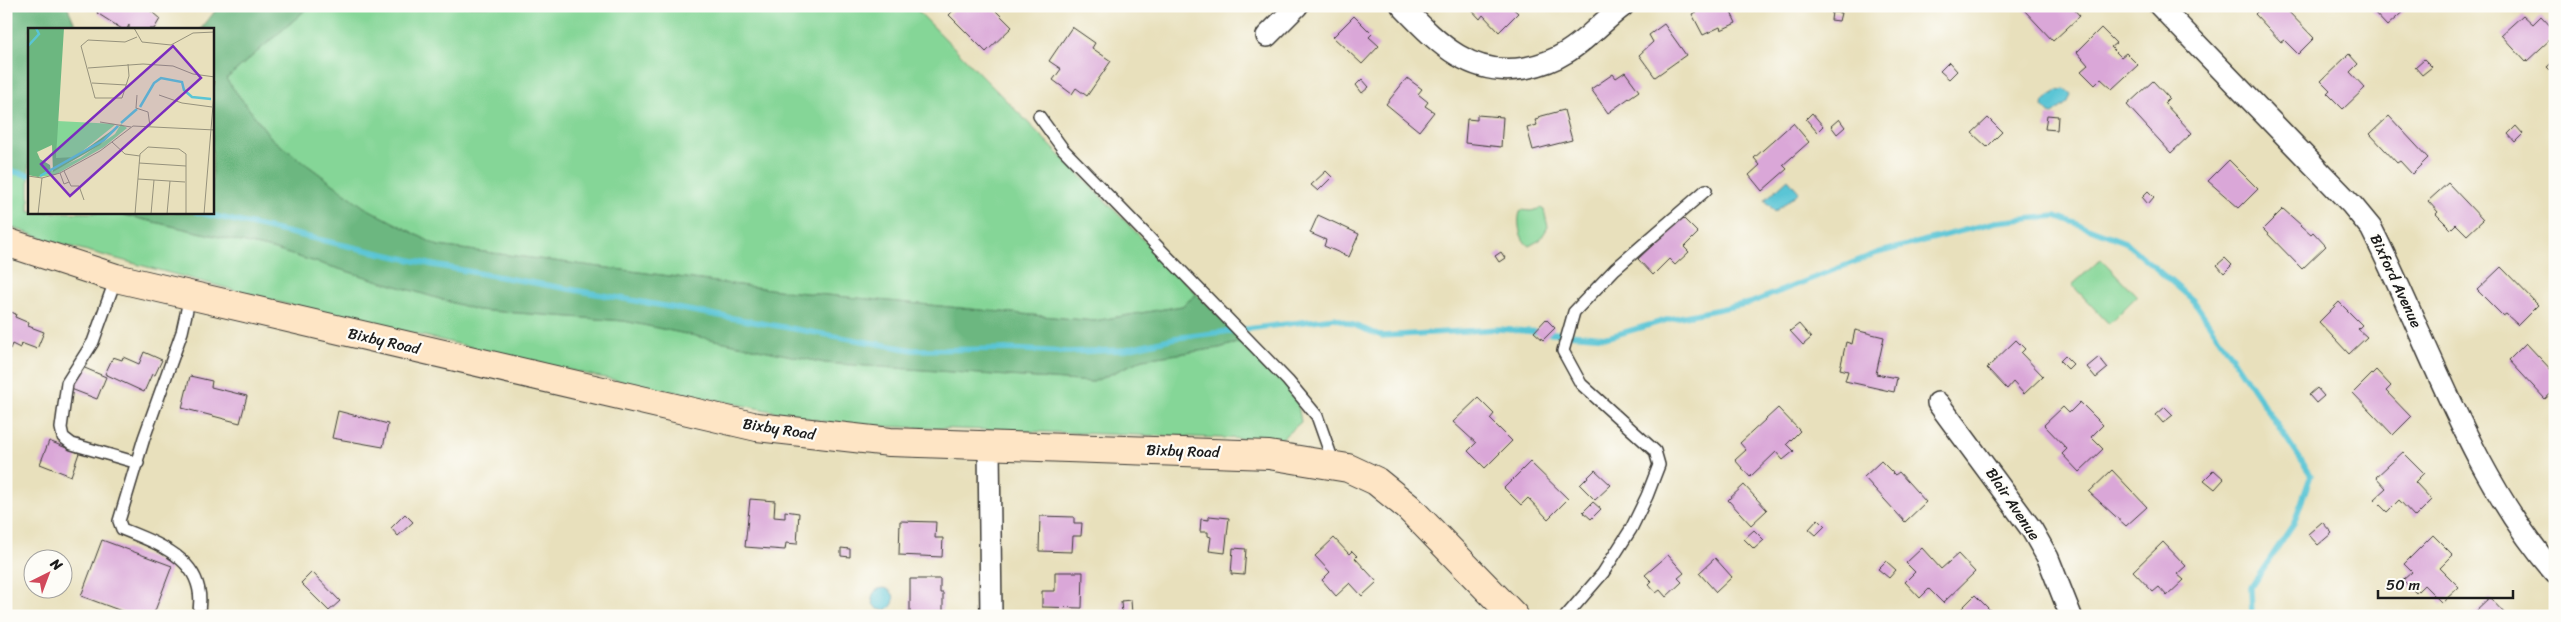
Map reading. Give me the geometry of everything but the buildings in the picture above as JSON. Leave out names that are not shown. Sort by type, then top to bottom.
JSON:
[{"type":"street","points":[[1267,36],[1297,6]]},
{"type":"street","points":[[1402,6],[1439,44],[1460,58],[1492,69],[1516,70],[1550,63],[1569,51],[1623,6]]},
{"type":"street","name":"Bixford Avenue","points":[[2160,6],[2352,205],[2371,228],[2472,447],[2500,498],[2536,552],[2555,574]]},
{"type":"street","name":"Bixby Road","points":[[6,242],[116,278],[757,427],[861,440],[1269,455],[1334,465],[1364,474],[1388,490],[1427,526],[1514,616]]},
{"type":"street","name":"Blair Avenue","points":[[1938,403],[2032,530],[2048,558],[2071,616]]},
{"type":"street","points":[[989,446],[991,616]]},
{"type":"lane","points":[[1039,116],[1064,149],[1288,381],[1317,416],[1334,465]]},
{"type":"lane","points":[[1566,616],[1603,573],[1631,529],[1659,465],[1655,451],[1581,384],[1563,351],[1574,312],[1615,269],[1706,190]]},
{"type":"lane","points":[[116,278],[93,342],[66,383],[61,428],[63,437],[72,444],[138,463]]},
{"type":"lane","points":[[190,296],[182,332],[119,521],[122,529],[163,546],[184,561],[199,585],[198,616]]},
{"type":"green space","points":[[6,6],[67,6],[77,28],[28,28],[28,175],[6,169]]},
{"type":"green space","points":[[219,6],[310,6],[226,79],[272,139],[364,207],[438,246],[785,291],[1094,321],[1182,306],[1197,294],[1244,341],[1219,348],[1143,359],[1093,382],[825,363],[624,321],[477,310],[272,249],[119,214],[214,214],[214,28],[202,28]]},
{"type":"green space","points":[[310,6],[913,6],[1197,294],[1182,306],[1094,321],[785,291],[438,246],[364,207],[272,139],[226,79]]},
{"type":"green space","points":[[6,165],[28,173],[28,214],[119,214],[272,249],[477,310],[624,321],[825,363],[1093,382],[1143,359],[1219,348],[1244,341],[1296,394],[1301,422],[1280,440],[842,425],[595,376],[282,303],[50,241],[6,225]]},
{"type":"green space","points":[[1541,208],[1544,210],[1548,227],[1540,240],[1529,246],[1521,234],[1519,214],[1521,210],[1531,211]]},
{"type":"green space","points":[[2101,259],[2137,296],[2109,324],[2072,285]]},
{"type":"water","points":[[2065,89],[2071,94],[2068,102],[2053,114],[2049,113],[2043,106],[2044,101],[2058,90]]},
{"type":"water","points":[[1788,179],[1799,192],[1775,212],[1765,200]]},
{"type":"water","points":[[879,588],[887,588],[894,595],[894,603],[887,610],[879,610],[872,603],[872,595]]},
{"type":"waterway","points":[[6,170],[28,175]]},
{"type":"waterway","points":[[205,214],[433,265],[913,350],[1005,349],[1068,352],[1122,350],[1175,338],[1335,318],[1382,336],[1498,329],[1608,337],[1670,319],[1750,303],[1877,253],[1996,222],[2056,216],[2125,242],[2194,301],[2311,475],[2294,523],[2251,587],[2252,616]]}]
